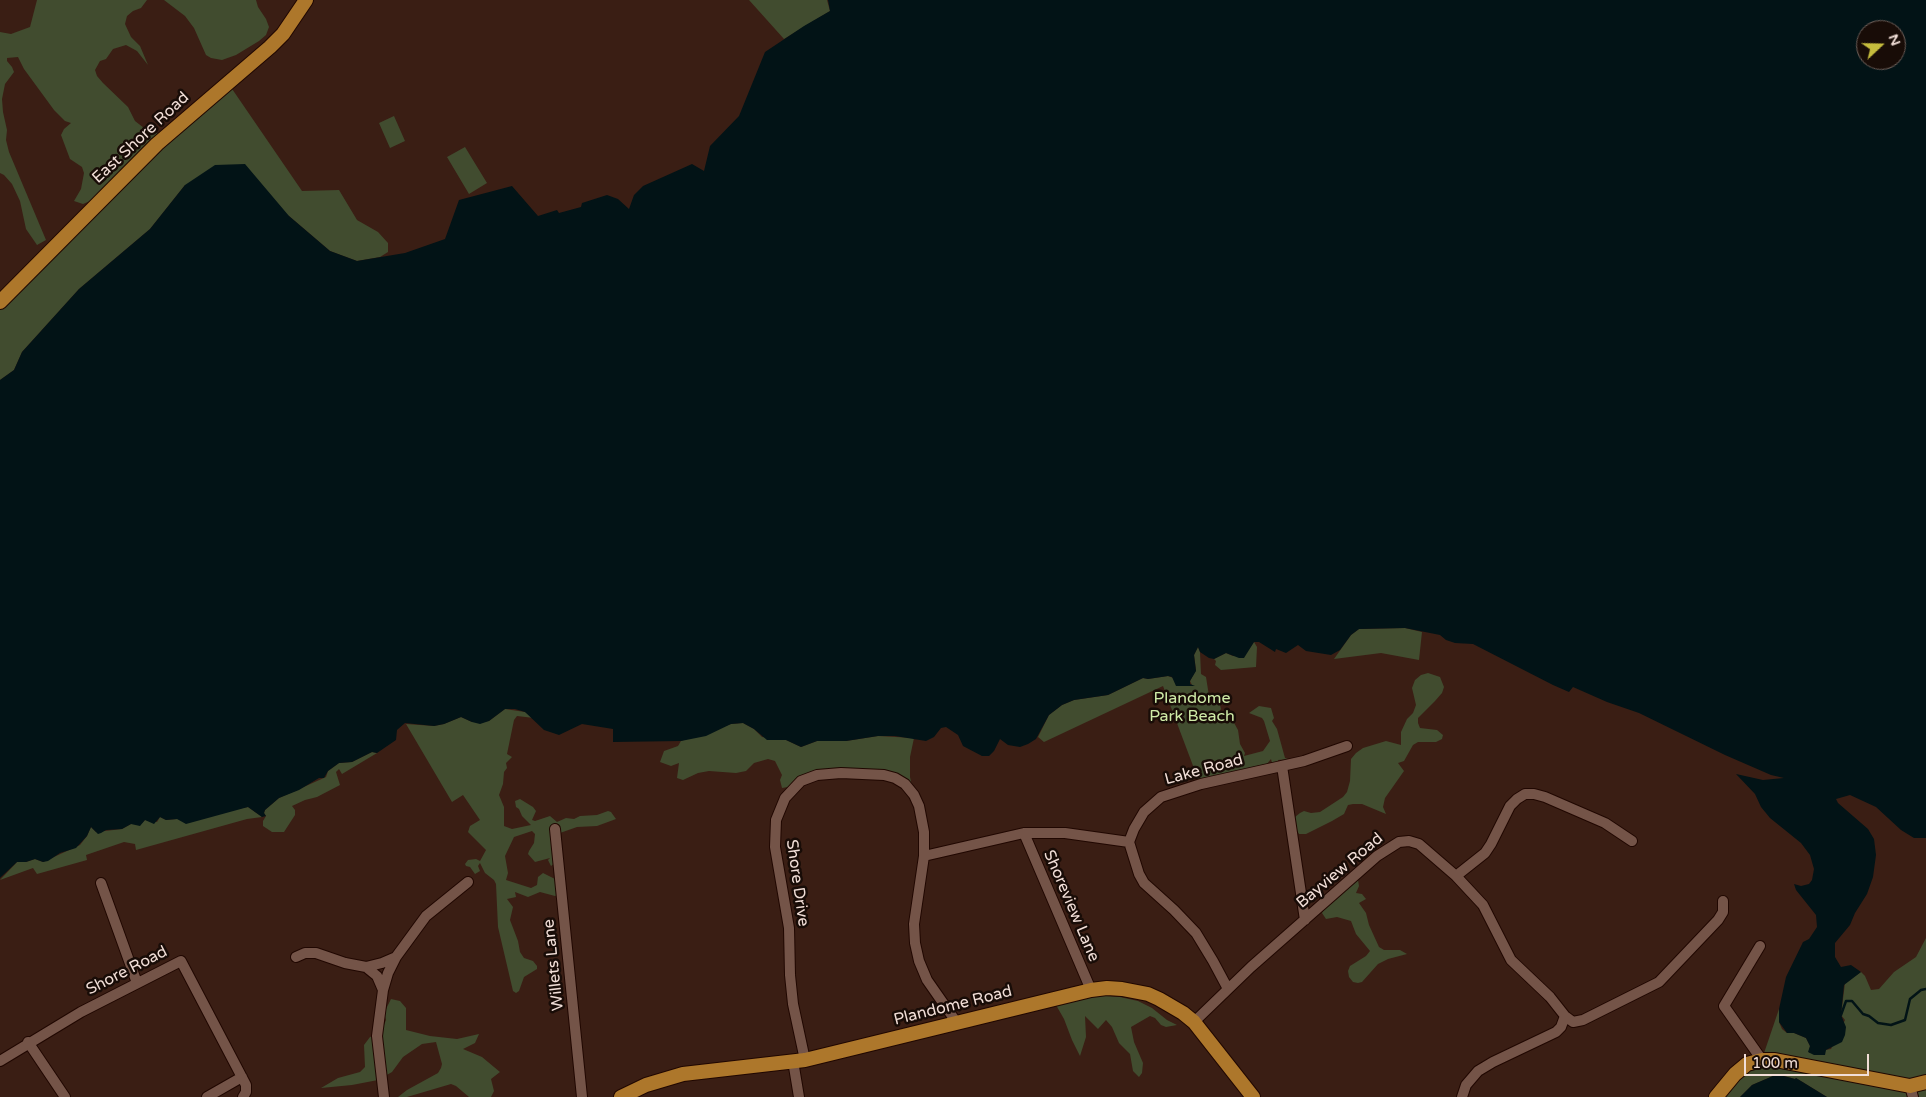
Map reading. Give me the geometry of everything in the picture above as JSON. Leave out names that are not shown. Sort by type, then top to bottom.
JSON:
[{"type":"main road","name":"East Shore Road","points":[[0,302],[156,144],[270,47],[288,28],[306,0]]},
{"type":"main road","name":"Plandome Road","points":[[621,1097],[646,1085],[683,1074],[799,1060],[1091,990],[1122,988],[1148,994],[1170,1005],[1194,1022],[1254,1097]]},
{"type":"main road","points":[[1716,1097],[1734,1074],[1747,1064],[1762,1060],[1775,1060],[1912,1091],[1926,1082]]},
{"type":"street","name":"Lake Road","points":[[1129,842],[1144,812],[1161,797],[1201,784],[1282,766],[1348,746]]},
{"type":"street","points":[[1282,766],[1305,920]]},
{"type":"street","name":"Shore Drive","points":[[799,1097],[799,1060],[790,975],[789,928],[775,847],[776,820],[785,798],[802,781],[817,775],[856,773],[884,775],[896,778],[910,789],[919,806],[924,832],[924,856],[914,924],[915,943],[919,961],[927,980],[957,1023]]},
{"type":"street","points":[[1456,876],[1485,853],[1492,844],[1510,806],[1525,794],[1534,794],[1554,801],[1605,824],[1632,841]]},
{"type":"street","name":"Willets Lane","points":[[555,829],[582,1097]]},
{"type":"street","points":[[924,856],[1024,833],[1065,833],[1129,842],[1134,862],[1144,883],[1174,910],[1196,934],[1228,990]]},
{"type":"street","name":"Shoreview Lane","points":[[1024,833],[1091,990]]},
{"type":"street","name":"Bayview Road","points":[[1194,1022],[1377,856],[1399,842],[1409,841],[1419,844],[1456,876],[1483,905],[1511,960],[1550,998],[1565,1016]]},
{"type":"street","points":[[384,1097],[377,1036],[383,990],[396,957],[426,916],[468,882]]},
{"type":"street","points":[[101,883],[137,983]]},
{"type":"street","points":[[1462,1097],[1466,1084],[1478,1071],[1493,1062],[1552,1035],[1561,1027],[1565,1016],[1573,1022],[1583,1020],[1659,982],[1718,920],[1723,912],[1723,901]]},
{"type":"street","points":[[1760,946],[1724,1006],[1762,1060]]},
{"type":"street","points":[[296,957],[305,953],[316,953],[345,963],[366,967],[396,957]]},
{"type":"street","name":"Shore Road","points":[[0,1061],[28,1042],[181,961],[242,1077],[247,1090],[243,1097]]},
{"type":"street","points":[[366,967],[377,976],[383,990]]},
{"type":"street","points":[[28,1042],[65,1097]]},
{"type":"street","points":[[207,1097],[242,1077]]},
{"type":"green space","points":[[37,0],[147,0],[141,8],[127,16],[125,24],[131,37],[140,46],[148,65],[137,51],[126,45],[113,49],[106,59],[100,61],[95,70],[103,83],[128,107],[135,121],[144,128],[156,131],[159,136],[95,199],[83,204],[74,201],[81,189],[84,173],[82,167],[70,159],[61,135],[64,129],[71,123],[65,121],[54,110],[24,69],[18,57],[7,58],[14,72],[5,84],[2,99],[7,130],[6,140],[9,152],[46,240],[37,245],[26,229],[20,201],[12,184],[0,173],[0,32],[11,34],[30,27]]},
{"type":"green space","points":[[164,0],[256,0],[269,27],[266,35],[259,41],[236,55],[222,60],[211,58],[206,55],[194,28],[185,16]]},
{"type":"green space","points":[[749,0],[827,0],[830,11],[784,39]]},
{"type":"green space","points":[[228,83],[302,191],[339,190],[357,220],[378,232],[388,243],[388,252],[380,257],[357,261],[330,251],[289,216],[185,185],[150,229],[79,289],[22,352],[14,370],[0,380],[0,302]]},
{"type":"green space","points":[[394,116],[405,141],[390,148],[379,123]]},
{"type":"green space","points":[[465,147],[487,183],[469,194],[447,157]]},
{"type":"green space","points":[[1405,628],[1422,632],[1419,660],[1381,653],[1334,659],[1351,635],[1359,629]]},
{"type":"green space","points":[[1254,642],[1257,647],[1256,667],[1221,670],[1215,665],[1216,661],[1214,659],[1226,653],[1233,656],[1247,652]]},
{"type":"green space","name":"Plandome Park Beach","points":[[1198,647],[1201,674],[1206,677],[1209,696],[1216,698],[1216,702],[1220,705],[1221,709],[1219,712],[1233,721],[1238,730],[1240,744],[1245,753],[1244,756],[1263,751],[1270,741],[1262,718],[1249,713],[1259,706],[1271,708],[1274,718],[1272,721],[1277,729],[1285,758],[1288,759],[1272,763],[1271,759],[1266,765],[1257,766],[1257,768],[1198,779],[1163,686],[1044,742],[1038,737],[1049,715],[1062,705],[1074,700],[1108,695],[1143,678],[1168,676],[1192,685],[1190,681],[1196,670],[1194,655]]},
{"type":"green space","points":[[1428,673],[1440,677],[1444,687],[1442,693],[1418,718],[1418,723],[1420,728],[1437,730],[1443,735],[1442,739],[1436,742],[1418,742],[1413,745],[1404,761],[1398,763],[1404,771],[1385,798],[1383,807],[1386,814],[1362,804],[1348,805],[1344,814],[1306,834],[1299,834],[1295,827],[1295,817],[1304,811],[1311,813],[1320,812],[1343,797],[1347,792],[1350,781],[1351,759],[1356,753],[1363,748],[1386,741],[1401,745],[1401,732],[1416,705],[1412,688],[1415,680],[1421,675]]},
{"type":"green space","points":[[505,709],[525,712],[534,718],[517,716],[514,720],[507,754],[512,757],[506,763],[507,768],[504,772],[503,784],[499,795],[504,807],[504,826],[512,829],[531,825],[516,807],[515,801],[520,799],[536,811],[532,820],[535,821],[550,816],[557,822],[566,818],[574,819],[580,816],[597,815],[608,811],[616,819],[597,826],[577,827],[560,833],[555,863],[551,866],[548,860],[550,858],[535,862],[528,854],[534,843],[535,834],[532,831],[514,837],[505,856],[508,873],[506,880],[531,888],[537,885],[538,877],[543,873],[555,879],[561,894],[555,896],[540,892],[528,897],[515,892],[516,897],[507,899],[513,907],[510,920],[520,952],[524,958],[533,961],[537,966],[537,969],[524,977],[519,991],[516,993],[513,991],[498,927],[496,884],[485,873],[480,863],[478,866],[480,871],[475,874],[465,864],[468,860],[476,859],[480,861],[486,850],[468,832],[470,826],[480,820],[463,795],[452,802],[406,724],[434,726],[461,717],[472,722],[489,721]]},
{"type":"green space","points":[[743,723],[754,729],[762,737],[786,740],[801,747],[817,741],[846,741],[878,736],[914,738],[910,757],[910,777],[914,795],[895,778],[817,775],[790,791],[788,787],[782,788],[780,780],[782,775],[775,761],[768,759],[754,763],[746,771],[736,773],[709,771],[698,773],[683,780],[677,778],[679,763],[671,766],[660,762],[664,751],[678,746],[681,741],[731,724]]},
{"type":"green space","points":[[372,752],[377,753],[342,774],[339,769],[336,772],[340,785],[317,797],[292,806],[295,810],[295,815],[284,832],[272,832],[263,826],[266,816],[265,810],[279,798],[326,777],[328,771],[339,763],[352,762]]},
{"type":"green space","points":[[248,807],[262,817],[247,819],[136,850],[135,844],[124,842],[86,855],[87,860],[37,874],[33,868],[0,880],[17,862],[35,859],[43,862],[80,845],[91,827],[96,832],[122,829],[131,824],[142,823],[145,820],[157,822],[160,817],[166,820],[177,819]]},
{"type":"green space","points":[[1358,880],[1359,886],[1356,893],[1362,894],[1366,899],[1359,903],[1366,913],[1379,947],[1384,950],[1400,950],[1407,954],[1378,964],[1362,982],[1358,983],[1353,982],[1349,977],[1348,971],[1350,966],[1366,956],[1370,951],[1356,934],[1351,921],[1337,917],[1326,919],[1322,913],[1324,908]]},
{"type":"green space","points":[[1926,938],[1926,1097],[1827,1097],[1796,1078],[1773,1076],[1752,1085],[1740,1097],[1716,1097],[1762,1059],[1779,1009],[1779,1022],[1782,1029],[1787,1033],[1794,1033],[1806,1038],[1810,1046],[1809,1053],[1831,1049],[1845,1020],[1841,1015],[1845,983],[1861,972],[1865,976],[1871,990],[1879,989],[1894,972],[1916,957]]},
{"type":"green space","points":[[1092,995],[1120,997],[1138,1001],[1177,1025],[1166,1027],[1150,1016],[1131,1027],[1134,1042],[1143,1063],[1142,1073],[1139,1077],[1133,1071],[1130,1054],[1119,1043],[1112,1027],[1106,1020],[1098,1029],[1085,1016],[1086,1037],[1080,1056],[1056,1005]]},
{"type":"green space","points":[[391,999],[400,1001],[406,1008],[406,1030],[430,1036],[457,1039],[479,1034],[475,1043],[463,1049],[482,1057],[500,1072],[491,1079],[494,1091],[491,1097],[469,1097],[451,1084],[407,1097],[398,1097],[438,1073],[442,1064],[436,1042],[422,1044],[403,1057],[392,1072],[378,1080],[321,1088],[338,1078],[360,1072],[365,1067],[364,1045],[370,1037],[381,1032],[386,1020],[384,1013]]},
{"type":"shaded area","points":[[828,0],[1926,0],[1926,838],[1914,838],[1901,830],[1876,807],[1850,795],[1836,799],[1838,803],[1868,829],[1874,839],[1876,855],[1873,877],[1867,894],[1850,925],[1835,943],[1835,957],[1841,967],[1851,965],[1861,972],[1844,985],[1841,1015],[1846,1027],[1842,1042],[1826,1050],[1825,1055],[1814,1055],[1808,1052],[1810,1046],[1806,1038],[1794,1033],[1787,1033],[1779,1022],[1779,1009],[1786,977],[1803,942],[1809,939],[1817,927],[1816,915],[1796,890],[1794,884],[1801,886],[1809,884],[1812,880],[1814,869],[1810,855],[1801,843],[1770,818],[1761,807],[1755,794],[1736,774],[1763,780],[1784,778],[1771,775],[1725,755],[1639,713],[1573,687],[1569,692],[1473,644],[1455,643],[1446,640],[1440,635],[1405,628],[1359,629],[1351,635],[1340,650],[1331,655],[1306,651],[1298,645],[1286,653],[1276,649],[1275,652],[1259,642],[1254,642],[1244,658],[1226,653],[1214,659],[1200,652],[1198,647],[1194,655],[1196,671],[1190,681],[1190,684],[1195,686],[1176,686],[1172,677],[1168,676],[1143,678],[1108,695],[1074,700],[1062,705],[1049,715],[1036,739],[1020,747],[1008,745],[1000,739],[989,756],[982,756],[963,746],[958,735],[946,727],[941,728],[934,737],[926,741],[895,736],[878,736],[846,741],[817,741],[801,747],[786,740],[767,740],[743,723],[731,724],[706,736],[681,741],[613,742],[613,729],[582,724],[559,735],[544,730],[525,712],[515,709],[505,709],[489,721],[480,724],[461,717],[434,726],[405,723],[397,730],[396,740],[377,753],[372,752],[352,762],[339,763],[328,771],[324,778],[319,778],[299,790],[279,798],[265,810],[266,816],[262,817],[248,807],[186,824],[177,819],[166,820],[160,817],[154,824],[145,820],[140,826],[131,824],[122,829],[106,830],[98,834],[91,827],[87,836],[76,848],[60,853],[48,861],[43,862],[35,859],[17,862],[0,878],[0,380],[14,370],[22,352],[79,289],[150,229],[185,185],[215,165],[245,164],[289,216],[330,251],[357,261],[405,253],[445,239],[459,200],[512,186],[538,216],[557,210],[559,213],[581,207],[582,203],[607,195],[618,199],[629,209],[634,195],[643,186],[692,164],[704,171],[710,146],[739,116],[765,52],[830,11]]},
{"type":"shaded area","points":[[1780,1075],[1796,1078],[1827,1097],[1740,1097],[1752,1085]]},
{"type":"waterway","points":[[1841,1015],[1846,1001],[1852,1001],[1863,1014],[1878,1023],[1891,1025],[1905,1020],[1910,999],[1921,990],[1926,989]]}]
